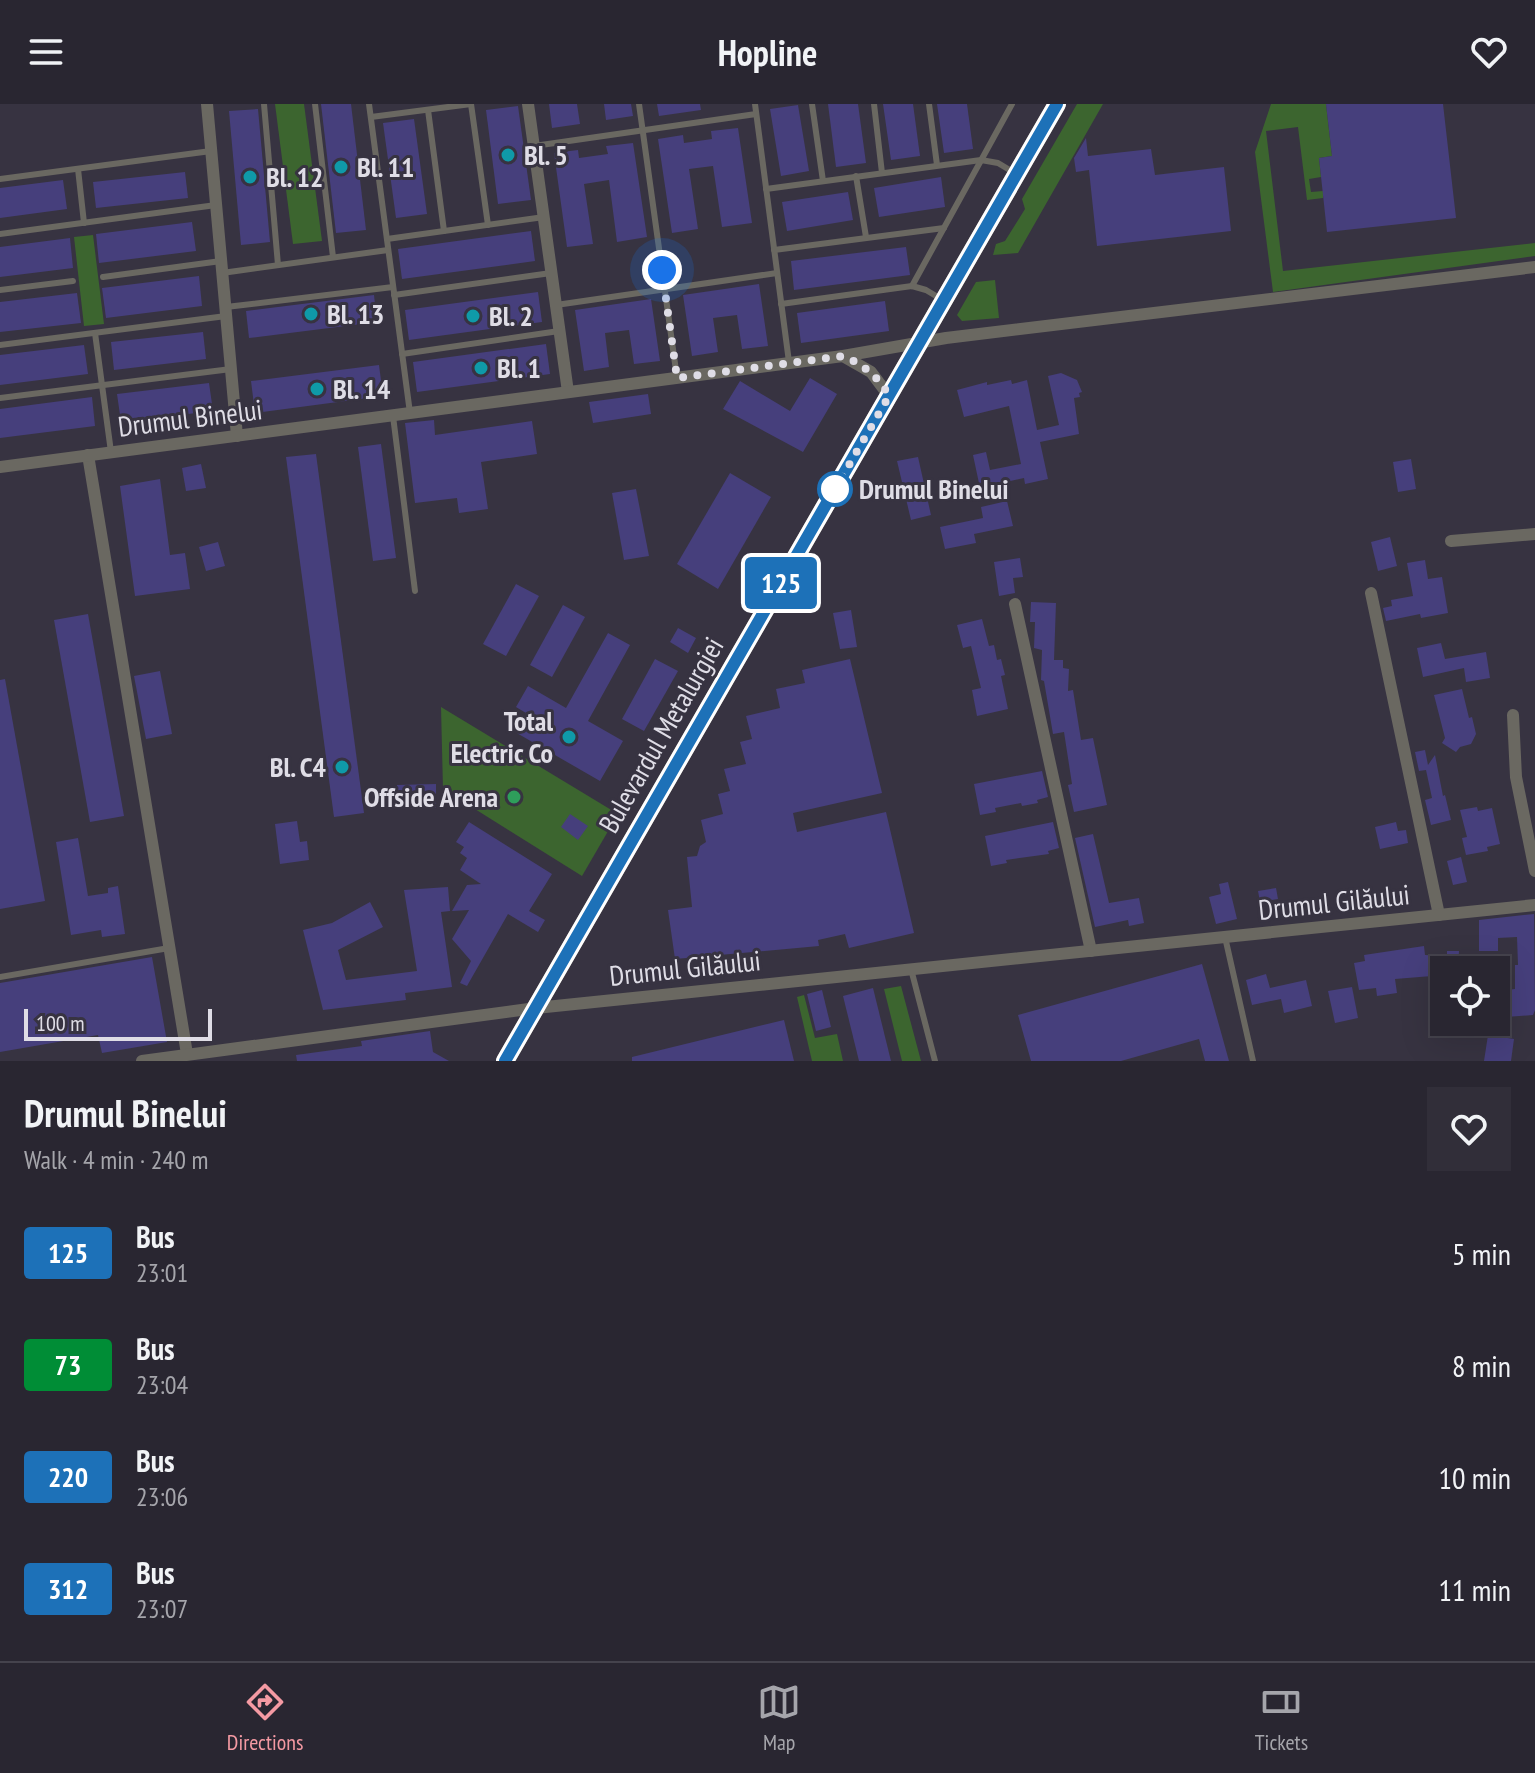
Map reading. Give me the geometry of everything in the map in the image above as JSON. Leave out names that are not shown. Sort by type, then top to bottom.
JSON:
[{"type":"main road","name":"Bulevardul Metalurgiei","points":[[505,1061],[1057,104]]},
{"type":"street","points":[[207,104],[237,436]]},
{"type":"street","points":[[528,104],[568,392]]},
{"type":"street","name":"Drumul Binelui","points":[[0,467],[843,356],[919,342],[1535,267]]},
{"type":"street","points":[[843,356],[871,372],[889,396]]},
{"type":"street","name":"Drumul Binelui","points":[[88,455],[169,948],[181,1057]]},
{"type":"street","points":[[1451,541],[1535,534]]},
{"type":"street","name":"Drumul Gilăului","points":[[1371,593],[1439,915]]},
{"type":"street","points":[[1015,604],[1091,951]]},
{"type":"street","points":[[1513,715],[1516,777],[1535,871]]},
{"type":"street","name":"Drumul Gilăului","points":[[142,1061],[536,1008],[1535,905]]},
{"type":"lane","points":[[264,104],[278,265]]},
{"type":"lane","points":[[315,104],[333,257]]},
{"type":"lane","points":[[369,104],[410,413]]},
{"type":"lane","points":[[371,117],[473,104],[488,225]]},
{"type":"lane","points":[[639,104],[677,378]]},
{"type":"lane","points":[[755,104],[789,363]]},
{"type":"lane","points":[[812,104],[823,181]]},
{"type":"lane","points":[[874,104],[882,173]]},
{"type":"lane","points":[[929,104],[937,165]]},
{"type":"lane","points":[[912,286],[1012,104]]},
{"type":"lane","points":[[428,110],[444,231]]},
{"type":"lane","points":[[534,146],[756,114]]},
{"type":"lane","points":[[0,179],[211,151]]},
{"type":"lane","points":[[766,189],[981,160],[998,163],[1016,174]]},
{"type":"lane","points":[[78,169],[84,223]]},
{"type":"lane","points":[[856,176],[866,237]]},
{"type":"lane","points":[[0,234],[216,205]]},
{"type":"lane","points":[[387,239],[544,217]]},
{"type":"lane","points":[[774,250],[944,228]]},
{"type":"lane","points":[[103,277],[278,265],[388,250]]},
{"type":"lane","points":[[0,345],[226,312],[551,273]]},
{"type":"lane","points":[[556,305],[777,273]]},
{"type":"lane","points":[[0,290],[73,281]]},
{"type":"lane","points":[[781,304],[912,286],[944,301]]},
{"type":"lane","points":[[402,354],[559,331]]},
{"type":"lane","points":[[95,333],[111,453]]},
{"type":"lane","points":[[0,398],[231,369]]},
{"type":"lane","points":[[393,415],[415,591]]},
{"type":"lane","points":[[1225,937],[1253,1061]]},
{"type":"lane","points":[[0,977],[169,948]]},
{"type":"lane","points":[[911,969],[935,1061]]},
{"type":"green space","points":[[275,104],[304,104],[322,241],[293,244]]},
{"type":"green space","points":[[1077,104],[1103,104],[1018,253],[993,255],[996,244],[1005,241],[1025,209],[1022,199]]},
{"type":"green space","points":[[1271,104],[1326,104],[1332,156],[1319,158],[1321,177],[1309,179],[1311,192],[1323,191],[1323,198],[1307,200],[1298,127],[1266,131],[1283,271],[1535,243],[1535,256],[1273,292],[1255,152]]},
{"type":"green space","points":[[93,235],[104,324],[84,326],[74,237]]},
{"type":"green space","points":[[995,280],[999,318],[962,321],[957,315],[976,282]]},
{"type":"green space","points":[[441,707],[618,814],[582,876],[443,789]]},
{"type":"green space","points":[[901,986],[921,1061],[902,1061],[884,989]]},
{"type":"green space","points":[[804,995],[815,1038],[837,1034],[843,1061],[812,1061],[797,997]]},
{"type":"building","name":"Bl. 11","points":[[321,104],[351,104],[366,230],[336,233]]},
{"type":"building","points":[[549,104],[577,104],[580,124],[552,128]]},
{"type":"building","points":[[604,104],[631,104],[633,116],[606,120]]},
{"type":"building","points":[[657,104],[700,104],[701,110],[659,116]]},
{"type":"building","points":[[828,104],[858,104],[866,163],[836,167]]},
{"type":"building","points":[[883,104],[913,104],[920,156],[891,160]]},
{"type":"building","points":[[937,104],[967,104],[973,149],[944,153]]},
{"type":"building","points":[[1326,104],[1443,104],[1456,218],[1327,232],[1319,158],[1332,156]]},
{"type":"building","points":[[798,105],[809,171],[781,176],[770,109]]},
{"type":"building","name":"Bl. 5","points":[[518,106],[531,200],[498,204],[486,110]]},
{"type":"building","name":"Bl. 12","points":[[258,109],[270,242],[241,245],[229,111]]},
{"type":"building","points":[[414,119],[427,214],[396,218],[383,123]]},
{"type":"building","points":[[738,128],[752,223],[722,227],[713,166],[689,169],[698,229],[672,233],[658,139],[683,135],[684,143],[712,139],[711,131]]},
{"type":"building","points":[[1086,138],[1088,156],[1151,149],[1155,175],[1224,167],[1231,231],[1097,246],[1089,170],[1076,172],[1074,158]]},
{"type":"building","points":[[633,143],[647,237],[617,242],[609,180],[584,184],[593,244],[567,247],[554,153],[578,150],[579,158],[608,154],[606,146]]},
{"type":"building","points":[[185,172],[188,198],[96,208],[93,182]]},
{"type":"building","points":[[941,177],[945,207],[879,217],[874,188]]},
{"type":"building","points":[[63,180],[67,209],[0,218],[0,188]]},
{"type":"building","points":[[848,192],[853,220],[787,231],[782,202]]},
{"type":"building","points":[[192,222],[196,251],[99,263],[96,234]]},
{"type":"building","points":[[531,231],[535,261],[402,279],[398,249]]},
{"type":"building","points":[[70,238],[73,268],[0,277],[0,247]]},
{"type":"building","points":[[906,247],[910,275],[794,290],[791,261]]},
{"type":"building","points":[[199,276],[202,306],[106,318],[102,288]]},
{"type":"building","points":[[759,284],[768,346],[742,349],[737,315],[713,318],[718,352],[692,356],[683,295]]},
{"type":"building","name":"Bl. 2","points":[[538,292],[542,322],[409,340],[405,310]]},
{"type":"building","points":[[77,293],[81,323],[0,332],[0,302]]},
{"type":"building","name":"Bl. 13","points":[[374,295],[377,322],[249,338],[246,311]]},
{"type":"building","points":[[651,299],[660,361],[634,364],[629,330],[605,333],[609,367],[584,371],[575,310]]},
{"type":"building","points":[[885,301],[889,331],[801,343],[797,313]]},
{"type":"building","points":[[203,332],[206,359],[114,370],[111,342]]},
{"type":"building","name":"Bl. 1","points":[[546,344],[550,374],[417,392],[413,362]]},
{"type":"building","points":[[84,345],[88,374],[0,385],[0,355]]},
{"type":"building","name":"Bl. 14","points":[[379,365],[383,396],[255,413],[251,381]]},
{"type":"building","points":[[1061,373],[1077,380],[1082,392],[1079,393],[1080,397],[1074,398],[1079,434],[1040,442],[1048,479],[1025,484],[1024,478],[980,488],[973,455],[986,452],[990,470],[1021,464],[1009,406],[964,417],[957,390],[987,382],[987,385],[1011,380],[1012,384],[1027,380],[1037,430],[1059,425],[1048,376]]},
{"type":"building","points":[[810,378],[837,394],[803,452],[723,409],[740,381],[790,411]]},
{"type":"building","points":[[209,383],[213,411],[121,422],[117,394]]},
{"type":"building","points":[[648,394],[651,414],[593,423],[589,402]]},
{"type":"building","points":[[92,397],[95,426],[0,438],[0,409]]},
{"type":"building","points":[[434,420],[435,435],[532,421],[537,454],[481,462],[488,509],[459,513],[457,498],[415,503],[405,423]]},
{"type":"building","points":[[381,444],[396,558],[373,561],[358,447]]},
{"type":"building","points":[[316,454],[364,813],[334,817],[286,457]]},
{"type":"building","points":[[918,457],[931,515],[911,520],[897,461]]},
{"type":"building","points":[[1411,459],[1416,489],[1398,492],[1393,462]]},
{"type":"building","points":[[201,464],[206,488],[186,491],[182,468]]},
{"type":"building","points":[[730,473],[771,497],[718,589],[677,564]]},
{"type":"building","points":[[160,479],[170,555],[185,553],[190,589],[135,596],[120,486]]},
{"type":"building","points":[[636,489],[649,556],[624,560],[612,493]]},
{"type":"building","points":[[1007,501],[1013,526],[974,534],[976,543],[945,549],[940,527],[983,518],[981,507]]},
{"type":"building","points":[[1390,537],[1397,566],[1378,571],[1371,542]]},
{"type":"building","points":[[218,542],[225,566],[206,571],[199,547]]},
{"type":"building","points":[[1020,558],[1023,577],[1013,578],[1015,593],[999,596],[994,562]]},
{"type":"building","points":[[1425,560],[1428,579],[1442,577],[1448,613],[1421,618],[1420,614],[1386,621],[1383,608],[1392,606],[1391,600],[1413,596],[1407,563]]},
{"type":"building","points":[[516,584],[539,596],[506,656],[483,644]]},
{"type":"building","points":[[1031,602],[1056,603],[1054,660],[1063,660],[1063,668],[1069,669],[1068,691],[1073,690],[1081,740],[1093,738],[1107,805],[1074,812],[1068,785],[1072,784],[1064,732],[1053,734],[1044,681],[1041,680],[1042,650],[1034,648],[1035,622],[1030,622]]},
{"type":"building","points":[[563,605],[585,617],[552,677],[530,665]]},
{"type":"building","points":[[851,610],[857,647],[840,649],[833,613]]},
{"type":"building","points":[[88,614],[124,816],[90,822],[54,620]]},
{"type":"building","points":[[982,619],[989,646],[994,645],[997,660],[1001,659],[1008,709],[977,716],[972,690],[981,688],[971,646],[963,648],[957,625]]},
{"type":"building","points":[[678,628],[696,638],[688,653],[670,642]]},
{"type":"building","name":"Total Electric Co","points":[[608,633],[630,645],[588,721],[623,741],[600,781],[515,732],[526,713],[516,707],[528,686],[566,708]]},
{"type":"building","points":[[1441,643],[1445,659],[1486,652],[1490,678],[1466,682],[1464,668],[1423,677],[1417,648]]},
{"type":"building","points":[[655,659],[678,671],[644,731],[622,719]]},
{"type":"building","points":[[850,659],[882,793],[793,813],[797,832],[886,812],[914,933],[849,948],[845,934],[818,940],[819,946],[675,959],[668,910],[692,907],[687,857],[697,856],[700,846],[706,842],[701,820],[723,814],[718,794],[730,791],[724,769],[746,764],[740,742],[752,739],[746,716],[780,708],[776,689],[805,683],[802,670]]},
{"type":"building","points":[[160,671],[172,734],[146,739],[134,676]]},
{"type":"building","points":[[5,679],[45,901],[0,909],[0,680]]},
{"type":"building","points":[[1462,689],[1476,734],[1471,744],[1460,747],[1456,752],[1442,743],[1445,738],[1434,695]]},
{"type":"building","points":[[1425,750],[1428,765],[1435,755],[1451,820],[1431,825],[1425,800],[1432,798],[1426,770],[1419,771],[1415,752]]},
{"type":"building","points":[[1042,771],[1048,797],[1037,800],[1038,803],[995,808],[996,812],[980,815],[974,784]]},
{"type":"building","points":[[436,784],[436,808],[398,809],[397,785]]},
{"type":"building","points":[[1477,807],[1478,811],[1492,808],[1500,844],[1487,847],[1488,851],[1466,855],[1462,838],[1467,837],[1460,810]]},
{"type":"building","points":[[570,814],[588,826],[578,840],[561,827]]},
{"type":"building","points":[[297,821],[300,842],[307,841],[309,860],[280,864],[275,824]]},
{"type":"building","points":[[469,822],[552,874],[529,911],[545,920],[538,932],[508,914],[467,986],[460,983],[471,961],[452,939],[469,910],[452,911],[467,885],[481,884],[460,870],[467,858],[460,853],[464,847],[456,842]]},
{"type":"building","points":[[1053,822],[1059,848],[1048,851],[1049,854],[1006,860],[1007,863],[991,866],[985,836]]},
{"type":"building","points":[[1396,822],[1398,831],[1406,830],[1408,843],[1380,849],[1375,827]]},
{"type":"building","points":[[1093,834],[1109,903],[1139,898],[1144,923],[1129,926],[1128,920],[1095,927],[1075,838]]},
{"type":"building","points":[[78,838],[88,896],[108,893],[108,888],[118,886],[125,934],[102,937],[101,930],[71,935],[56,842]]},
{"type":"building","points":[[1461,857],[1467,882],[1453,885],[1447,861]]},
{"type":"building","points":[[1228,882],[1237,919],[1216,924],[1209,897],[1221,894],[1219,884]]},
{"type":"building","points":[[448,887],[450,911],[441,912],[452,987],[405,993],[406,1000],[323,1010],[303,930],[332,923],[370,902],[383,927],[338,950],[346,980],[417,971],[404,890]]},
{"type":"building","points":[[1276,888],[1278,899],[1260,902],[1258,891]]},
{"type":"building","points":[[1534,914],[1533,1015],[1510,1017],[1510,990],[1515,989],[1515,965],[1518,965],[1517,937],[1498,938],[1498,951],[1479,951],[1479,920]]},
{"type":"building","points":[[1424,946],[1425,955],[1447,956],[1430,956],[1430,976],[1395,979],[1397,993],[1377,996],[1376,988],[1359,990],[1354,963],[1365,961],[1364,955]]},
{"type":"building","points":[[1447,951],[1459,951],[1459,956],[1447,956]]},
{"type":"building","points":[[152,957],[167,1042],[102,1053],[98,1035],[0,1052],[0,983]]},
{"type":"building","points":[[1202,964],[1229,1061],[1205,1061],[1199,1039],[1121,1061],[1031,1061],[1018,1015]]},
{"type":"building","points":[[1266,974],[1270,988],[1306,980],[1312,1006],[1284,1013],[1281,999],[1252,1005],[1246,980]]},
{"type":"building","points":[[1352,987],[1358,1018],[1335,1023],[1328,991]]},
{"type":"building","points":[[873,988],[891,1061],[859,1061],[843,996]]},
{"type":"building","points":[[822,990],[831,1027],[816,1031],[807,994]]},
{"type":"building","points":[[784,1020],[794,1061],[632,1061],[632,1057]]},
{"type":"building","points":[[430,1031],[433,1052],[449,1061],[297,1061],[296,1055],[362,1046],[361,1041]]},
{"type":"building","points":[[1488,1036],[1514,1039],[1511,1061],[1484,1061]]},
{"type":"bus line","name":"125","points":[[505,1061],[1057,104]]},
{"type":"place","name":"Bl. 5","points":[[508,155]]},
{"type":"place","name":"Bl. 11","points":[[341,167]]},
{"type":"place","name":"Bl. 12","points":[[250,177]]},
{"type":"place","name":"Bl. 13","points":[[311,314]]},
{"type":"place","name":"Bl. 2","points":[[473,316]]},
{"type":"place","name":"Bl. 1","points":[[481,368]]},
{"type":"place","name":"Bl. 14","points":[[317,389]]},
{"type":"place","name":"Drumul Binelui","points":[[835,489]]},
{"type":"place","name":"Total Electric Co","points":[[569,737]]},
{"type":"place","name":"Bl. C4","points":[[342,767]]},
{"type":"place","name":"Offside Arena","points":[[514,797]]},
{"type":"route","points":[[662,270],[677,378],[843,356],[877,377],[889,396],[835,489]]}]
